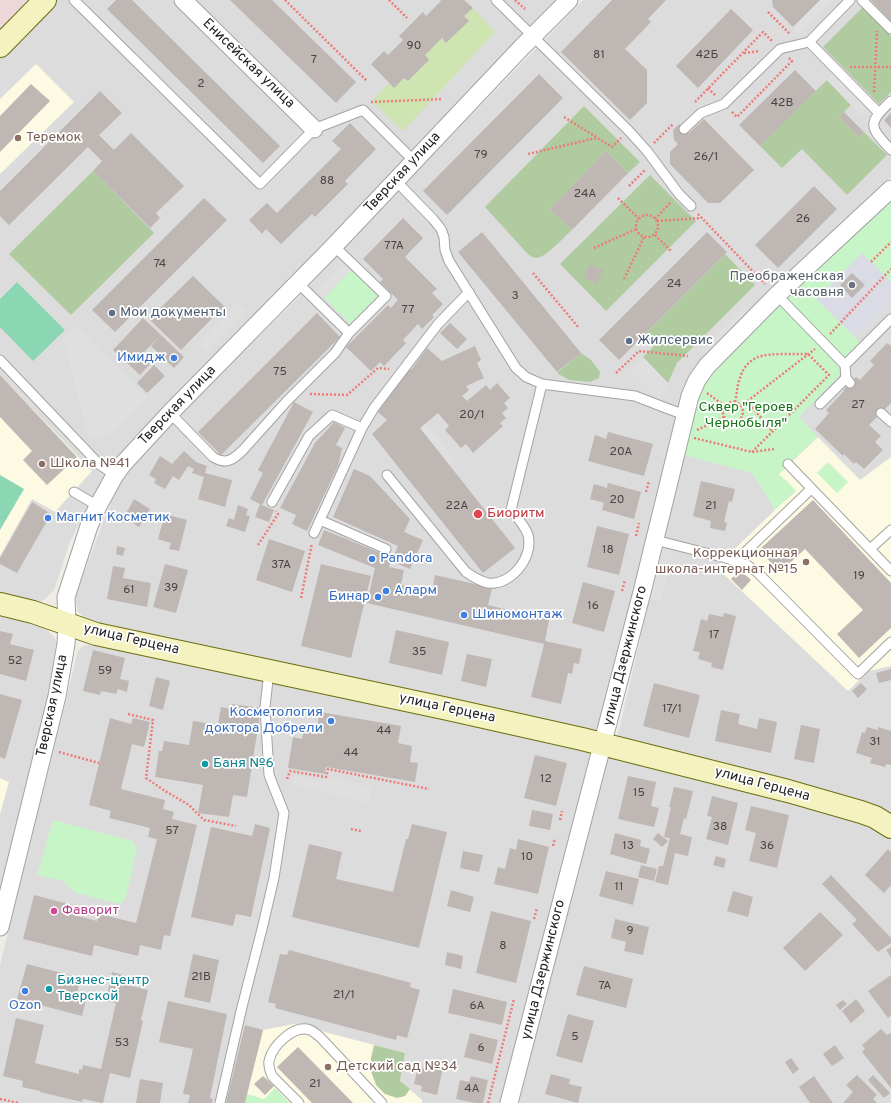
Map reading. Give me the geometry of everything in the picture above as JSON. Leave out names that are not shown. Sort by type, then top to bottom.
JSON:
[{"type":"street","points":[[0,46],[45,0]]},
{"type":"street","name":"Енисейская улица","points":[[183,0],[314,129]]},
{"type":"street","name":"Тверская улица","points":[[0,927],[57,696],[66,644],[66,597],[89,526],[115,475],[123,464],[170,413],[334,246],[569,0]]},
{"type":"street","name":"улица Дзержинского","points":[[509,1103],[683,435],[685,415],[690,396],[697,380],[707,366],[771,290],[891,189]]},
{"type":"street","name":"улица Герцена","points":[[0,604],[33,612],[96,634],[269,670],[603,744],[788,791],[861,812],[889,822]]},
{"type":"lane","points":[[74,0],[260,184],[314,129],[363,110],[414,161]]},
{"type":"lane","points":[[496,0],[647,150],[679,194],[691,206]]},
{"type":"lane","points":[[684,129],[701,113],[724,104],[780,49],[809,42],[850,0]]},
{"type":"lane","points":[[862,0],[891,29]]},
{"type":"lane","points":[[809,42],[876,110]]},
{"type":"lane","points":[[891,101],[876,110],[874,122],[875,132],[891,150]]},
{"type":"lane","points":[[396,181],[433,218],[441,229],[444,237],[445,250],[449,261],[516,368],[526,377],[542,384],[635,396],[685,415]]},
{"type":"lane","points":[[170,413],[219,461],[228,461],[237,456],[243,450],[294,394],[335,353],[349,333],[386,296],[334,246]]},
{"type":"lane","points":[[298,283],[349,333]]},
{"type":"lane","points":[[771,290],[845,365],[848,380],[820,404]]},
{"type":"lane","points":[[314,533],[362,428],[374,408],[438,324],[469,292]]},
{"type":"lane","points":[[845,365],[891,319]]},
{"type":"lane","points":[[0,360],[100,465],[115,475]]},
{"type":"lane","points":[[386,475],[466,572],[476,579],[488,583],[509,578],[518,570],[525,558],[528,548],[528,536],[523,526],[511,510],[542,384]]},
{"type":"lane","points":[[881,412],[891,422]]},
{"type":"lane","points":[[272,502],[309,436],[332,415],[362,428]]},
{"type":"lane","points":[[788,464],[891,571]]},
{"type":"lane","points":[[736,561],[812,489]]},
{"type":"lane","points":[[74,492],[98,506]]},
{"type":"lane","points":[[320,520],[386,549]]},
{"type":"lane","points":[[870,549],[891,530]]},
{"type":"lane","points":[[655,540],[747,565],[757,572],[858,674],[891,642]]},
{"type":"lane","points":[[220,1103],[274,878],[284,813],[269,775],[265,707],[269,670]]},
{"type":"lane","points":[[299,1103],[272,1076],[268,1062],[271,1054],[278,1044],[288,1034],[300,1029],[310,1030],[320,1037],[382,1103]]},
{"type":"path","points":[[285,0],[367,81]]},
{"type":"path","points":[[389,0],[407,18]]},
{"type":"path","points":[[515,0],[525,9]]},
{"type":"path","points":[[768,12],[788,32]]},
{"type":"path","points":[[876,110],[875,67],[878,16]]},
{"type":"path","points":[[691,105],[763,32],[792,61],[737,117],[724,104]]},
{"type":"path","points":[[834,68],[891,67]]},
{"type":"path","points":[[364,102],[442,99]]},
{"type":"path","points":[[564,118],[612,147],[629,131]]},
{"type":"path","points":[[647,150],[675,122]]},
{"type":"path","points":[[528,154],[596,138]]},
{"type":"path","points":[[629,186],[645,170]]},
{"type":"path","points":[[618,198],[639,219]]},
{"type":"path","points":[[656,220],[673,200]]},
{"type":"path","points":[[656,220],[658,228],[655,234],[648,238],[641,236],[636,229],[637,222],[645,215],[648,215],[656,220],[702,218],[771,290]]},
{"type":"path","points":[[594,248],[636,229]]},
{"type":"path","points":[[655,234],[672,252]]},
{"type":"path","points":[[624,279],[644,237]]},
{"type":"path","points":[[871,262],[891,242]]},
{"type":"path","points":[[826,337],[891,268]]},
{"type":"path","points":[[534,273],[579,328]]},
{"type":"path","points":[[741,406],[817,347]]},
{"type":"path","points":[[616,373],[639,351],[688,356]]},
{"type":"path","points":[[735,402],[739,379],[745,368],[758,357],[808,354],[829,375],[752,452]]},
{"type":"path","points":[[294,394],[347,395],[378,368],[391,369]]},
{"type":"path","points":[[706,392],[725,406]]},
{"type":"path","points":[[747,401],[772,431]]},
{"type":"path","points":[[730,402],[735,402],[741,406],[743,415],[737,422],[731,422],[726,420],[723,411],[725,406],[730,402]]},
{"type":"path","points":[[683,435],[724,417]]},
{"type":"path","points":[[683,435],[752,452],[774,449]]},
{"type":"path","points":[[646,492],[649,481]]},
{"type":"path","points":[[258,545],[278,514],[272,502]]},
{"type":"path","points":[[636,536],[639,523]]},
{"type":"path","points":[[300,598],[314,533]]},
{"type":"path","points":[[622,591],[625,580]]},
{"type":"path","points":[[128,714],[154,720],[146,778],[189,805],[204,820],[236,826]]},
{"type":"path","points":[[58,752],[99,763]]},
{"type":"path","points":[[287,779],[290,771],[326,777],[328,769],[429,789]]},
{"type":"path","points":[[560,820],[562,811]]},
{"type":"path","points":[[351,829],[361,831]]},
{"type":"path","points":[[552,846],[555,838]]},
{"type":"path","points":[[534,919],[537,908]]},
{"type":"path","points":[[488,1103],[514,999]]},
{"type":"path","points":[[0,1099],[19,1103]]},
{"type":"shaded area","points":[[0,0],[33,0],[0,33]]},
{"type":"shaded area","points":[[56,0],[557,0],[93,498],[69,544],[54,590],[40,602],[0,592],[0,57]]},
{"type":"shaded area","points":[[583,0],[891,0],[891,177],[851,214],[707,356],[599,732],[91,623],[84,618],[78,611],[76,595],[107,511],[117,490],[130,469],[175,420],[294,302],[397,192]]},
{"type":"shaded area","points":[[820,0],[834,0],[799,34],[793,27]]},
{"type":"shaded area","name":"Теремок","points":[[36,64],[74,102],[0,174],[0,99]]},
{"type":"shaded area","points":[[833,74],[868,109],[861,116],[827,80]]},
{"type":"shaded area","points":[[891,201],[891,814],[617,738],[697,397],[863,227]]},
{"type":"shaded area","points":[[862,253],[891,282],[891,301],[855,337],[816,299]],"holes":[[[852,273],[864,285],[852,297],[840,285]]]},
{"type":"shaded area","points":[[343,263],[351,270],[324,298],[317,290]]},
{"type":"shaded area","points":[[237,303],[246,311],[206,351],[198,343]]},
{"type":"shaded area","points":[[745,306],[751,313],[707,356],[701,350]]},
{"type":"shaded area","points":[[75,326],[148,397],[111,435],[89,438],[63,339]]},
{"type":"shaded area","points":[[643,357],[668,383],[660,400],[630,370]]},
{"type":"shaded area","name":"Школа №41","points":[[0,375],[92,471],[55,512],[32,499],[0,556]]},
{"type":"shaded area","points":[[426,423],[456,461],[449,466],[420,428]]},
{"type":"shaded area","name":"Коррекционная школа-интернат №15","points":[[818,437],[860,480],[891,457],[891,666],[869,671],[848,691],[716,567],[775,510],[763,489]]},
{"type":"shaded area","points":[[661,549],[672,552],[661,601],[650,599]]},
{"type":"shaded area","points":[[0,615],[43,627],[54,637],[58,644],[51,685],[0,895]]},
{"type":"shaded area","points":[[88,645],[365,698],[591,751],[551,916],[501,1103],[0,1103],[0,965],[78,651],[83,646]]},
{"type":"shaded area","points":[[604,756],[863,820],[891,836],[891,1103],[519,1103],[563,917]]},
{"type":"shaded area","points":[[293,775],[321,781],[328,777],[372,787],[369,803],[291,785]]},
{"type":"shaded area","points":[[0,778],[9,782],[0,814]]},
{"type":"shaded area","name":"Детский сад №34","points":[[294,1024],[405,1053],[400,1081],[422,1100],[422,1103],[245,1103],[263,1030]]},
{"type":"green space","points":[[863,7],[891,36],[891,92],[879,104],[823,47]]},
{"type":"green space","points":[[473,8],[495,32],[403,131],[372,101],[389,83],[394,88],[404,78],[408,81],[429,60],[425,55],[442,38],[446,43],[469,21],[464,16]]},
{"type":"green space","points":[[827,80],[851,105],[839,117],[859,137],[864,132],[887,155],[847,195],[802,149],[782,168],[760,146]]},
{"type":"green space","points":[[584,106],[640,162],[628,173],[606,151],[550,209],[572,230],[545,254],[537,258],[529,255],[485,207]]},
{"type":"green space","points":[[93,171],[154,233],[71,315],[9,254]]},
{"type":"green space","points":[[650,175],[696,221],[606,311],[560,264]]},
{"type":"green space","name":"Сквер \"Героев Чернобыля\"","points":[[891,201],[891,301],[855,337],[861,345],[839,367],[839,376],[799,417],[818,437],[778,474],[796,491],[775,510],[752,473],[683,455],[697,397],[715,367],[783,299]]},
{"type":"green space","points":[[725,254],[755,285],[677,363],[668,383],[643,357],[655,345],[644,335]]},
{"type":"green space","points":[[351,270],[378,296],[351,324],[324,298]]},
{"type":"green space","points":[[17,282],[65,330],[33,361],[0,327],[0,299]]},
{"type":"green space","points":[[581,353],[591,360],[600,372],[599,378],[590,382],[569,380],[557,373]]},
{"type":"green space","points":[[828,462],[848,482],[837,493],[817,473]]},
{"type":"green space","points":[[0,475],[24,489],[0,530]]},
{"type":"green space","points":[[53,820],[133,841],[137,849],[125,899],[120,904],[76,893],[63,881],[37,875]]},
{"type":"green space","points":[[374,1045],[405,1053],[400,1081],[410,1089],[405,1096],[397,1098],[385,1094],[376,1085],[371,1071],[371,1058]]},
{"type":"green space","points":[[275,1088],[290,1103],[245,1103],[247,1094],[264,1099]]},
{"type":"building","points":[[116,0],[132,0],[280,146],[263,163],[107,9]]},
{"type":"building","points":[[230,0],[272,0],[356,82],[336,103]]},
{"type":"building","points":[[440,0],[464,0],[473,8],[464,16],[469,21],[446,43],[442,38],[425,55],[429,60],[408,81],[404,78],[394,88],[371,64],[384,51],[388,55],[403,40],[399,36],[423,12],[426,16],[441,1]]},
{"type":"building","points":[[612,0],[666,0],[648,19],[651,22],[625,49],[647,70],[647,103],[630,120],[561,52]]},
{"type":"building","points":[[772,0],[820,0],[793,27],[773,7]]},
{"type":"building","points":[[871,0],[891,0],[891,21],[879,9]]},
{"type":"building","points":[[731,9],[753,30],[698,88],[676,66]]},
{"type":"building","points":[[795,70],[816,91],[760,146],[739,125]]},
{"type":"building","points":[[539,74],[563,98],[447,215],[423,191]]},
{"type":"building","points":[[31,84],[50,101],[0,152],[0,116]]},
{"type":"building","points":[[100,91],[122,113],[99,135],[114,150],[131,133],[184,186],[156,213],[160,218],[150,228],[93,171],[102,161],[88,147],[9,225],[0,216],[0,191]]},
{"type":"building","points":[[844,112],[864,132],[859,137],[839,117]]},
{"type":"building","points":[[891,113],[891,128],[884,120]]},
{"type":"building","points":[[704,119],[754,170],[720,203],[708,203],[670,164],[670,152],[678,144],[674,140],[673,130],[679,124],[689,133]]},
{"type":"building","points":[[350,123],[376,149],[345,181],[348,184],[315,217],[312,214],[281,244],[266,229],[262,234],[249,220],[267,203],[277,213],[341,149],[332,141]]},
{"type":"building","points":[[606,151],[628,173],[572,230],[550,209]]},
{"type":"building","points":[[814,186],[837,209],[778,268],[755,245]]},
{"type":"building","points":[[204,198],[227,220],[115,332],[92,310]]},
{"type":"building","points":[[403,218],[423,238],[405,257],[437,289],[432,293],[443,304],[432,315],[434,317],[422,329],[418,324],[403,340],[406,343],[384,366],[380,362],[371,371],[346,347],[388,305],[391,308],[398,300],[380,282],[383,279],[363,259]]},
{"type":"building","points":[[482,232],[581,353],[557,372],[458,252]]},
{"type":"building","points":[[707,232],[727,252],[619,360],[599,340]]},
{"type":"building","points":[[590,264],[603,270],[597,284],[583,277]]},
{"type":"building","name":"Преображенская часовня","points":[[852,273],[865,285],[852,298],[840,285]]},
{"type":"building","points":[[193,276],[224,306],[181,350],[149,319]]},
{"type":"building","points":[[317,313],[340,337],[221,455],[198,432]]},
{"type":"building","points":[[143,318],[161,335],[141,355],[150,364],[140,375],[113,350]]},
{"type":"building","points":[[450,323],[467,339],[457,349],[440,333]]},
{"type":"building","points":[[161,335],[184,357],[174,368],[151,346]]},
{"type":"building","points":[[887,343],[891,346],[891,403],[869,425],[881,436],[875,442],[883,450],[864,469],[856,462],[854,464],[844,454],[843,456],[815,429],[829,413],[826,410],[844,391],[843,390],[856,377],[860,380],[874,365],[870,361]]},
{"type":"building","points":[[475,346],[481,360],[477,363],[484,378],[466,386],[469,390],[462,396],[467,401],[486,385],[490,390],[497,383],[510,398],[504,403],[508,408],[502,413],[506,418],[500,423],[503,426],[473,453],[466,444],[461,448],[445,430],[449,426],[438,413],[420,428],[515,548],[483,573],[372,434],[387,420],[378,412],[409,368],[411,370],[427,348],[442,361]]},
{"type":"building","points":[[154,365],[165,376],[147,393],[137,383]]},
{"type":"building","points":[[0,375],[77,457],[47,485],[23,460],[32,451],[0,417]]},
{"type":"building","points":[[294,402],[313,412],[262,505],[274,510],[269,522],[255,517],[260,504],[250,499],[263,473],[258,470]]},
{"type":"building","points":[[334,422],[345,428],[336,445],[342,448],[338,466],[307,531],[292,524],[296,515],[280,508],[315,443]]},
{"type":"building","points":[[608,432],[653,444],[644,476],[588,461],[595,435],[606,439]]},
{"type":"building","points":[[184,451],[196,462],[207,466],[205,473],[232,480],[225,507],[198,499],[204,477],[192,473],[194,469],[188,466],[179,480],[173,476],[165,489],[154,483],[156,479],[149,475],[160,456],[172,464]]},
{"type":"building","points":[[354,469],[370,476],[410,519],[404,532],[423,540],[410,569],[391,561],[389,567],[404,570],[401,585],[432,592],[435,575],[492,588],[488,605],[549,620],[545,641],[582,649],[579,664],[574,663],[572,674],[568,673],[561,704],[531,697],[544,644],[367,603],[375,568],[318,545],[324,530],[393,558],[398,546],[333,517]]},
{"type":"building","points":[[701,481],[735,489],[732,502],[729,501],[724,522],[727,523],[725,531],[710,528],[711,521],[693,516]]},
{"type":"building","points":[[608,483],[641,492],[634,519],[602,510],[604,503],[590,499],[594,484],[607,488]]},
{"type":"building","points":[[134,499],[150,509],[139,527],[124,517]]},
{"type":"building","points":[[813,500],[891,583],[891,628],[859,658],[837,634],[863,610],[805,549],[780,572],[759,550]]},
{"type":"building","points":[[32,502],[51,514],[17,573],[0,564],[0,558]]},
{"type":"building","points":[[238,505],[248,509],[246,515],[250,516],[245,532],[226,526],[229,518],[234,520]]},
{"type":"building","points":[[165,514],[187,520],[179,551],[169,549],[171,543],[158,539]]},
{"type":"building","points":[[597,526],[629,534],[619,575],[587,567]]},
{"type":"building","points":[[269,539],[305,551],[292,592],[256,580]]},
{"type":"building","points":[[117,546],[125,548],[123,556],[116,554]]},
{"type":"building","points":[[165,564],[188,570],[176,613],[153,607]]},
{"type":"building","points":[[321,564],[371,576],[351,658],[301,646]]},
{"type":"building","points":[[113,566],[125,568],[123,578],[151,583],[147,607],[107,599]]},
{"type":"building","points":[[740,570],[751,580],[742,590],[731,579]]},
{"type":"building","points":[[583,582],[615,591],[604,632],[572,623]]},
{"type":"building","points":[[724,613],[736,616],[723,670],[711,667],[712,663],[698,659],[700,652],[693,651],[701,619],[707,621],[709,614],[723,617]]},
{"type":"building","points":[[396,630],[449,642],[442,675],[389,663]]},
{"type":"building","points":[[0,631],[13,634],[10,644],[34,650],[26,681],[0,674]]},
{"type":"building","points":[[93,650],[125,658],[120,679],[129,681],[127,692],[118,689],[116,694],[101,691],[100,695],[83,691]]},
{"type":"building","points":[[467,654],[492,659],[486,687],[461,681]]},
{"type":"building","points":[[891,669],[891,680],[879,683],[876,673]]},
{"type":"building","points":[[156,677],[170,681],[163,710],[149,706]]},
{"type":"building","points":[[654,683],[700,695],[689,738],[643,726]]},
{"type":"building","points":[[861,683],[867,689],[858,698],[852,691]]},
{"type":"building","points":[[0,694],[22,700],[5,759],[0,757]]},
{"type":"building","name":"Баня №6","points":[[232,704],[261,708],[247,797],[233,795],[229,817],[198,813],[203,785],[155,777],[159,751],[162,751],[164,741],[189,745],[193,721],[218,725],[221,707],[231,709]]},
{"type":"building","points":[[721,710],[740,714],[738,724],[757,729],[759,718],[777,722],[771,753],[715,741]]},
{"type":"building","points":[[320,712],[401,726],[398,743],[412,746],[410,762],[418,763],[415,782],[326,767],[325,774],[288,768],[293,737],[302,739],[304,729],[316,731]]},
{"type":"building","points":[[110,718],[131,724],[133,718],[150,722],[144,747],[132,744],[121,789],[165,800],[163,809],[174,812],[172,819],[197,825],[170,936],[164,935],[161,950],[140,945],[138,956],[94,945],[92,956],[23,939],[34,895],[72,905],[70,914],[97,921],[99,914],[136,923],[157,839],[148,837],[150,828],[109,818],[111,811],[89,805]]},
{"type":"building","points":[[801,725],[820,729],[814,763],[794,759]]},
{"type":"building","points":[[867,727],[878,730],[878,727],[891,731],[891,765],[886,764],[885,767],[870,763],[872,758],[856,753],[862,732],[865,733]]},
{"type":"building","points":[[535,755],[567,763],[556,806],[524,798]]},
{"type":"building","points":[[628,776],[656,782],[651,806],[659,808],[654,827],[618,819]]},
{"type":"building","points":[[674,787],[693,791],[686,819],[684,818],[680,834],[692,837],[688,856],[675,853],[668,885],[655,882],[659,866],[663,866],[670,838],[664,837]]},
{"type":"building","points":[[712,796],[738,803],[728,845],[706,839],[712,817],[707,816]]},
{"type":"building","points":[[751,806],[789,815],[777,868],[749,861],[756,833],[745,830]]},
{"type":"building","points":[[532,810],[553,814],[550,830],[529,826]]},
{"type":"building","points":[[255,824],[270,828],[251,917],[236,914],[233,926],[191,917],[211,827],[252,836]]},
{"type":"building","points":[[412,824],[447,832],[419,948],[292,917],[309,844],[342,852],[336,879],[393,892],[406,839],[408,839]]},
{"type":"building","points":[[615,833],[641,840],[640,846],[650,849],[646,864],[610,854]]},
{"type":"building","points":[[658,833],[668,841],[662,847],[653,839]]},
{"type":"building","points":[[518,839],[549,847],[538,894],[494,884],[498,867],[505,869],[510,848],[516,850]]},
{"type":"building","points":[[888,849],[891,852],[891,885],[884,893],[865,875]]},
{"type":"building","points":[[463,851],[483,855],[479,872],[460,868]]},
{"type":"building","points":[[716,856],[726,859],[724,868],[713,865]]},
{"type":"building","points":[[641,865],[657,869],[654,881],[638,877]]},
{"type":"building","points":[[606,871],[639,879],[633,905],[599,896]]},
{"type":"building","points":[[831,875],[891,938],[891,943],[878,952],[852,924],[857,920],[822,884]]},
{"type":"building","points":[[451,890],[474,897],[470,912],[447,906]]},
{"type":"building","points":[[733,891],[753,897],[748,917],[727,911]]},
{"type":"building","points":[[491,911],[531,921],[516,983],[476,973]]},
{"type":"building","points":[[820,912],[843,935],[805,971],[783,948]]},
{"type":"building","points":[[615,919],[649,927],[643,955],[624,951],[626,942],[611,938]]},
{"type":"building","points":[[891,947],[891,958],[886,950]]},
{"type":"building","points":[[289,950],[411,983],[410,987],[420,990],[407,1038],[397,1035],[396,1040],[275,1008],[276,1004],[268,1002],[280,954],[287,955]]},
{"type":"building","points":[[447,952],[463,956],[461,969],[445,965]]},
{"type":"building","points":[[193,954],[219,960],[210,1003],[184,997]]},
{"type":"building","name":"Бизнес-центр Тверской","points":[[27,964],[81,978],[76,997],[86,1000],[82,1016],[17,999]]},
{"type":"building","points":[[584,966],[633,979],[626,1008],[576,995]]},
{"type":"building","points":[[112,972],[130,977],[128,985],[148,990],[141,1020],[143,1021],[130,1078],[110,1073],[102,1103],[83,1099],[82,1102],[40,1092],[22,1087],[23,1081],[3,1076],[16,1018],[44,1025],[35,1063],[79,1074],[79,1069],[82,1070],[83,1065],[101,1069],[116,1003],[106,1001]]},
{"type":"building","points":[[891,975],[891,1015],[888,1018],[868,991]]},
{"type":"building","points":[[453,989],[507,1002],[502,1025],[448,1013]]},
{"type":"building","points":[[856,999],[865,1011],[851,1023],[842,1011]]},
{"type":"building","points":[[843,1000],[847,1004],[840,1010],[836,1005]]},
{"type":"building","points":[[168,1001],[227,1014],[210,1098],[213,1099],[212,1103],[188,1103],[190,1095],[183,1094],[193,1049],[159,1042]]},
{"type":"building","points":[[568,1014],[594,1021],[582,1063],[556,1056]]},
{"type":"building","points":[[245,1025],[263,1030],[245,1103],[226,1103]]},
{"type":"building","points":[[881,1029],[887,1035],[890,1033],[891,1035],[891,1088],[862,1052],[865,1049],[862,1045]]},
{"type":"building","points":[[470,1033],[498,1040],[492,1064],[464,1057]]},
{"type":"building","points":[[835,1045],[844,1058],[832,1066],[823,1054]]},
{"type":"building","points":[[298,1047],[353,1103],[312,1103],[277,1067]]},
{"type":"building","points":[[791,1058],[799,1069],[793,1074],[785,1062]]},
{"type":"building","points":[[428,1063],[443,1067],[437,1095],[421,1091],[422,1086],[414,1084],[418,1067],[426,1069]]},
{"type":"building","points":[[551,1074],[570,1079],[569,1084],[582,1087],[578,1103],[545,1094]]},
{"type":"building","points":[[857,1075],[877,1095],[873,1099],[877,1103],[843,1103],[853,1092],[846,1085]]},
{"type":"building","points":[[873,1075],[890,1093],[884,1098],[868,1080]]},
{"type":"building","points":[[263,1076],[274,1086],[265,1095],[254,1084]]},
{"type":"building","points":[[471,1076],[488,1080],[483,1103],[456,1099],[460,1080],[469,1082]]},
{"type":"building","points":[[814,1076],[833,1103],[810,1103],[799,1087]]},
{"type":"building","points":[[140,1079],[163,1083],[160,1103],[136,1103]]},
{"type":"place","name":"Теремок","points":[[18,138]]},
{"type":"place","name":"Преображенская часовня","points":[[852,285]]},
{"type":"place","name":"Мои документы","points":[[112,313]]},
{"type":"place","name":"Жилсервис","points":[[629,341]]},
{"type":"place","name":"Имидж","points":[[174,358]]},
{"type":"place","name":"Школа №41","points":[[42,464]]},
{"type":"place","name":"Биоритм","points":[[478,514]]},
{"type":"place","name":"Магнит Косметик","points":[[48,518]]},
{"type":"place","name":"Pandora","points":[[372,559]]},
{"type":"place","name":"Коррекционная школа-интернат №15","points":[[806,562]]},
{"type":"place","name":"Аларм","points":[[386,591]]},
{"type":"place","name":"Бинар","points":[[378,597]]},
{"type":"place","name":"Шиномонтаж","points":[[464,615]]},
{"type":"place","name":"Косметология доктора Добрели","points":[[331,721]]},
{"type":"place","name":"Баня №6","points":[[205,764]]},
{"type":"place","name":"Фаворит","points":[[54,911]]},
{"type":"place","name":"Бизнес-центр Тверской","points":[[49,989]]},
{"type":"place","name":"Ozon","points":[[25,991]]},
{"type":"place","name":"Детский сад №34","points":[[328,1067]]}]
